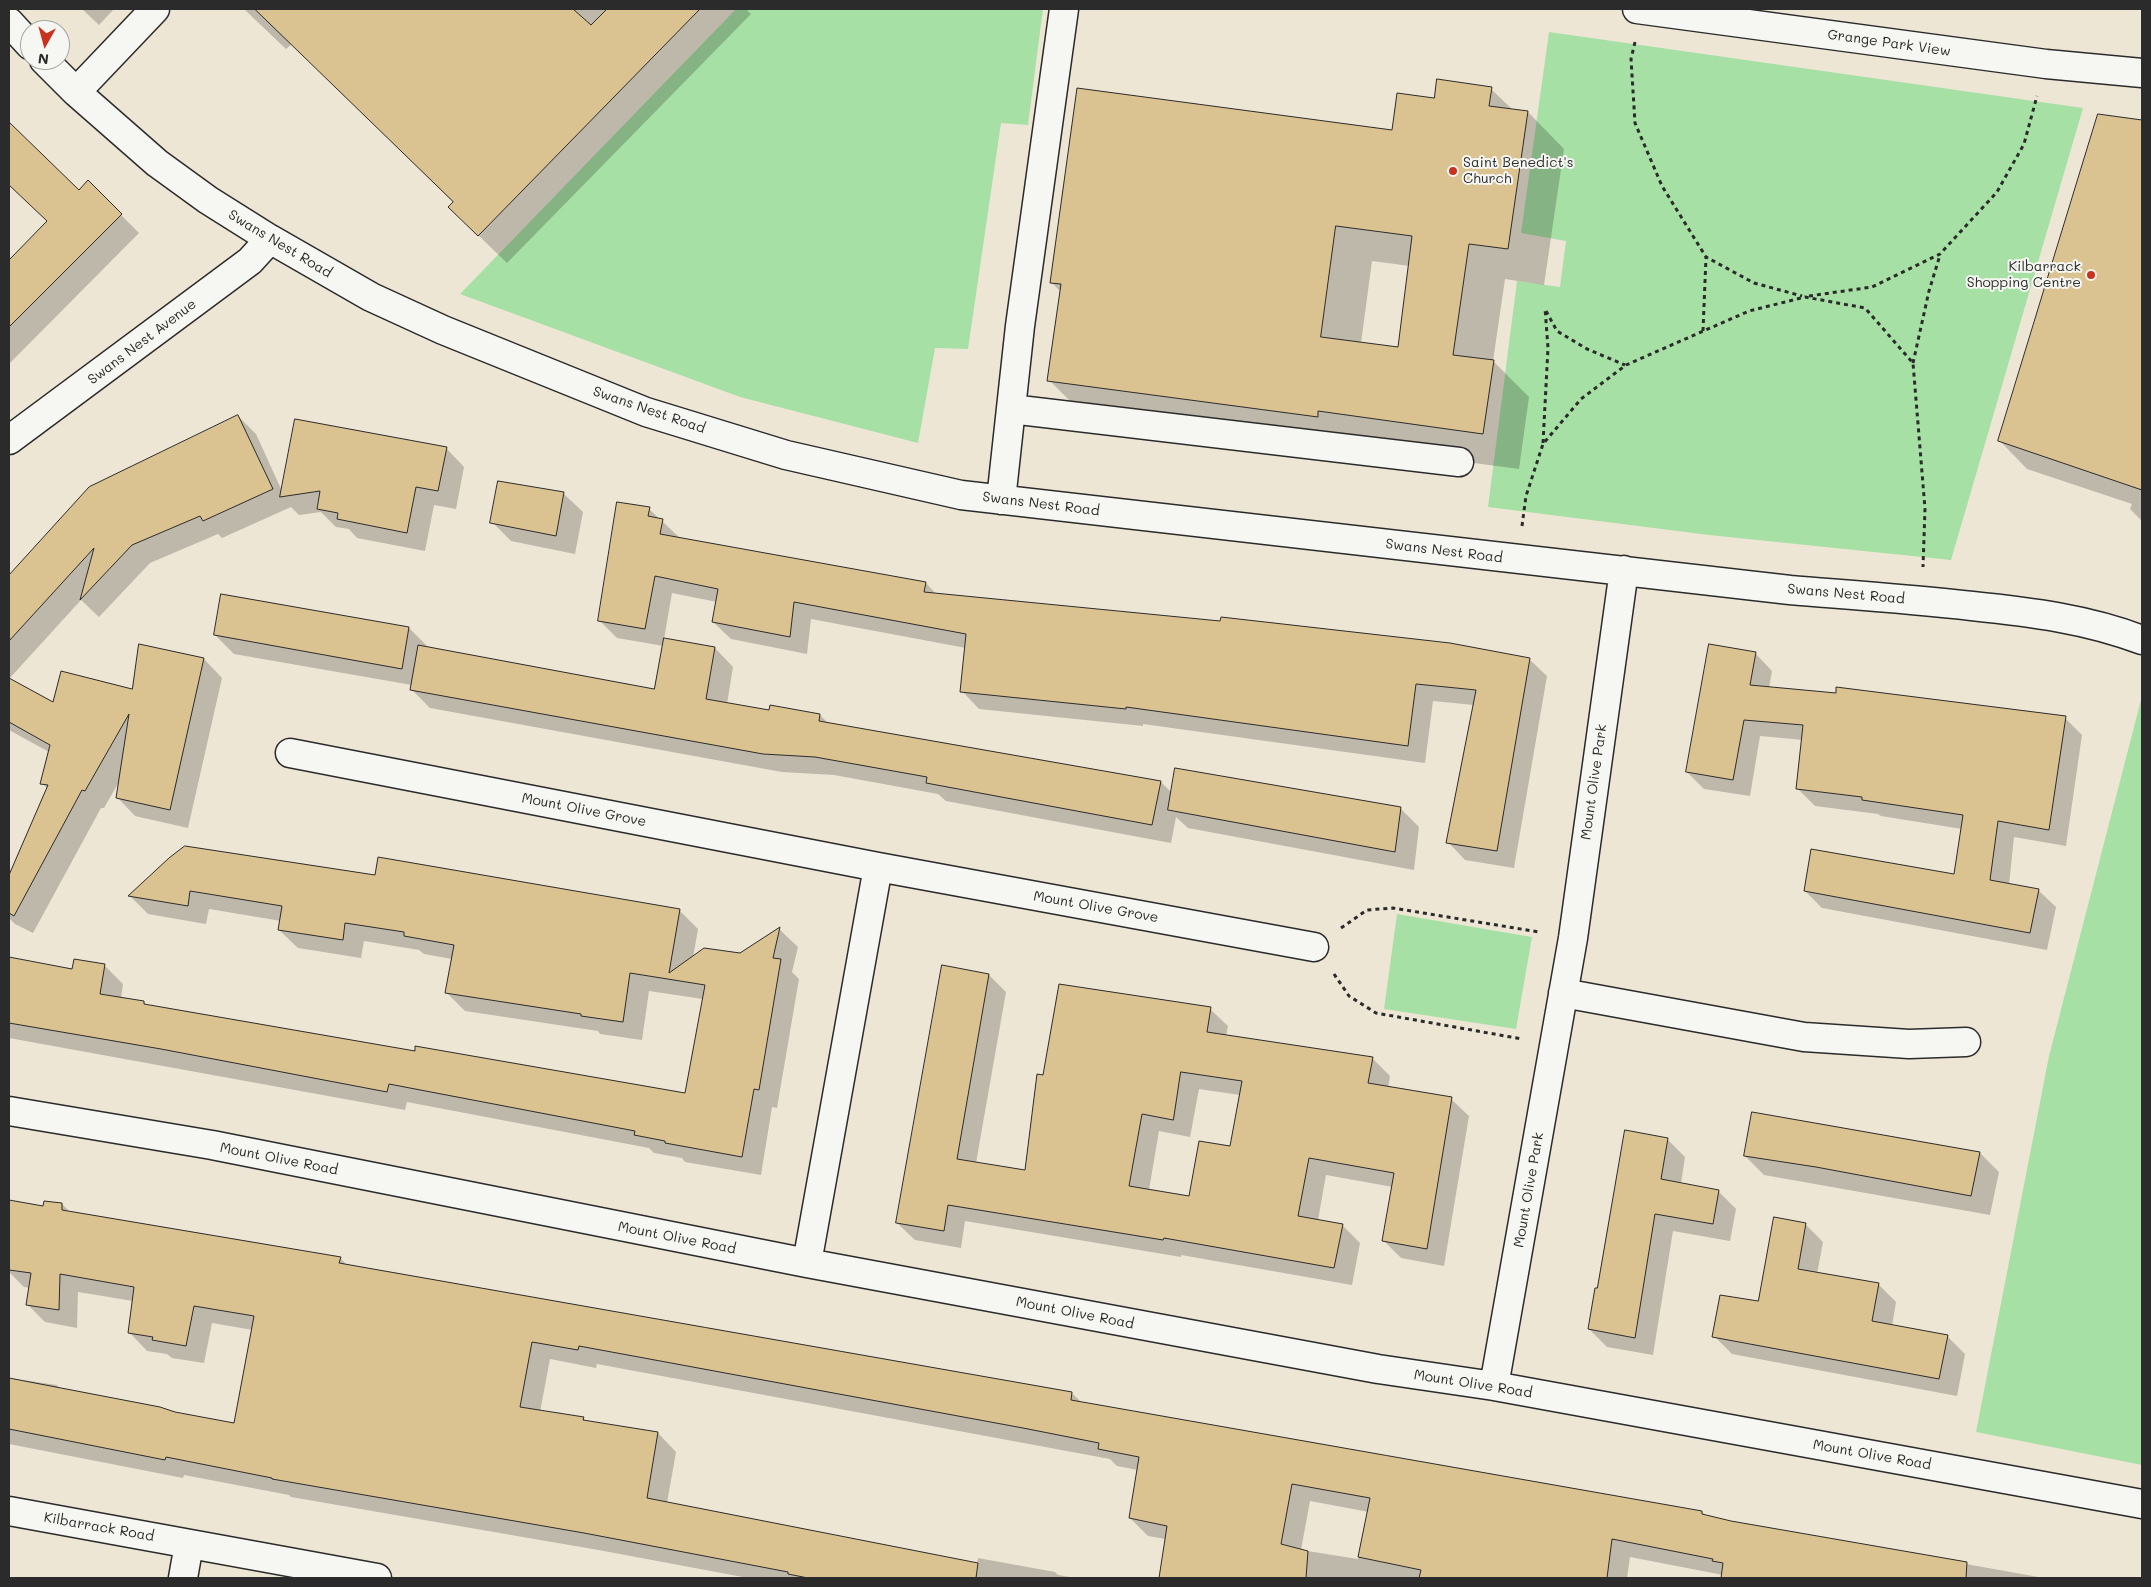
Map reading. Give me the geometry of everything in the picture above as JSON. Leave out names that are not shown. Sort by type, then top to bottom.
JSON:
[{"type":"street","points":[[76,92],[155,9]]},
{"type":"street","points":[[1002,500],[1020,326],[1064,9]]},
{"type":"street","name":"Grange Park View","points":[[1639,9],[2046,64],[2142,73]]},
{"type":"street","points":[[9,22],[20,34]]},
{"type":"street","name":"Swans Nest Road","points":[[54,70],[76,92],[157,163],[208,200],[270,239],[371,297],[443,330],[646,412],[786,455],[961,495],[1790,590],[1922,600],[2048,614],[2123,632],[2142,640]]},
{"type":"street","name":"Swans Nest Avenue","points":[[9,440],[243,266],[270,239]]},
{"type":"street","points":[[1011,409],[1459,462]]},
{"type":"street","name":"Mount Olive Park","points":[[1494,1386],[1573,938],[1624,570]]},
{"type":"street","name":"Mount Olive Grove","points":[[290,752],[878,867],[1314,947]]},
{"type":"street","points":[[807,1263],[878,867]]},
{"type":"street","points":[[1563,994],[1804,1037],[1909,1044],[1966,1042]]},
{"type":"street","name":"Mount Olive Road","points":[[9,1111],[212,1146],[807,1263],[1378,1369],[1494,1386],[2142,1504]]},
{"type":"street","name":"Kilbarrack Road","points":[[9,1511],[377,1578]]},
{"type":"street","points":[[183,1578],[189,1544]]},
{"type":"path","points":[[1639,9],[1630,59],[1636,123],[1662,186],[1706,257],[1754,283],[1805,297],[1865,308],[1913,363]]},
{"type":"path","points":[[1543,444],[1581,399],[1626,365],[1749,311],[1805,297],[1872,287],[1940,254],[1997,192],[2024,144],[2046,64]]},
{"type":"path","points":[[1922,600],[1925,508],[1913,363],[1929,291],[1940,254]]},
{"type":"path","points":[[1703,331],[1706,257]]},
{"type":"path","points":[[1517,559],[1526,496],[1543,444],[1548,348],[1545,308],[1557,331],[1587,349],[1626,365]]},
{"type":"path","points":[[1554,1045],[1376,1013],[1350,996],[1314,947],[1368,910],[1393,908],[1573,938]]},
{"type":"green space","points":[[736,9],[1043,9],[1028,125],[1001,123],[968,349],[935,348],[918,443],[740,397],[460,294]]},
{"type":"green space","points":[[1549,32],[2083,108],[1951,560],[1709,535],[1488,507],[1517,281],[1560,287],[1566,241],[1521,233]]},
{"type":"green space","points":[[2142,696],[2142,1465],[1976,1432],[2049,1056]]},
{"type":"green space","points":[[1397,914],[1532,937],[1516,1029],[1384,1009]]},
{"type":"building","points":[[255,9],[573,9],[591,25],[607,9],[700,9],[478,236],[448,207],[453,202]]},
{"type":"building","points":[[1437,79],[1492,87],[1489,106],[1528,111],[1508,249],[1469,244],[1453,355],[1494,360],[1483,434],[1318,411],[1318,417],[1047,381],[1061,284],[1050,283],[1077,88],[1392,130],[1397,93],[1434,98]],"holes":[[[1336,226],[1412,236],[1398,347],[1321,337]]]},
{"type":"building","name":"Kilbarrack Shopping Centre","points":[[2098,114],[2142,120],[2142,490],[1998,441]]},
{"type":"building","points":[[9,122],[79,190],[88,180],[122,214],[9,327],[9,260],[47,221],[9,185]]},
{"type":"building","points":[[238,415],[273,489],[203,521],[200,516],[132,545],[80,600],[94,548],[9,641],[9,575],[89,487]]},
{"type":"building","points":[[295,419],[447,447],[438,491],[416,487],[407,533],[337,519],[338,513],[317,509],[320,491],[280,497]]},
{"type":"building","points":[[498,481],[564,492],[556,536],[490,523]]},
{"type":"building","points":[[617,502],[650,507],[648,516],[663,519],[660,534],[926,582],[924,592],[1220,621],[1221,617],[1450,643],[1530,658],[1497,851],[1446,843],[1476,690],[1416,684],[1408,746],[1126,707],[1126,709],[960,692],[966,634],[794,602],[790,637],[712,622],[718,589],[655,576],[645,629],[598,621]]},
{"type":"building","points":[[221,594],[409,627],[402,669],[214,635]]},
{"type":"building","points":[[664,638],[715,647],[706,699],[769,710],[770,705],[820,714],[819,721],[1161,781],[1152,825],[926,783],[927,777],[815,757],[763,754],[410,690],[418,645],[654,689]]},
{"type":"building","points":[[139,644],[204,658],[170,810],[116,798],[129,714],[85,791],[82,790],[14,916],[9,913],[9,875],[48,785],[40,784],[50,745],[9,722],[9,678],[53,702],[61,671],[132,689]]},
{"type":"building","points":[[1709,644],[1756,652],[1750,685],[1836,693],[1836,687],[2066,716],[2049,830],[1998,821],[1990,880],[2039,889],[2030,933],[1804,891],[1811,849],[1954,874],[1963,815],[1862,800],[1862,797],[1796,789],[1803,725],[1744,720],[1733,780],[1686,772]]},
{"type":"building","points":[[1175,768],[1401,807],[1395,852],[1168,810]]},
{"type":"building","points":[[185,846],[375,875],[378,857],[680,909],[669,973],[704,948],[740,953],[780,927],[773,958],[781,959],[759,1090],[754,1089],[742,1157],[665,1143],[665,1141],[634,1135],[635,1131],[389,1084],[387,1092],[161,1049],[9,1023],[9,957],[72,969],[74,959],[105,964],[100,994],[144,1001],[144,1004],[415,1051],[415,1046],[685,1093],[705,985],[630,973],[623,1022],[581,1016],[581,1014],[445,993],[454,945],[404,936],[404,932],[345,923],[343,940],[278,930],[282,906],[190,891],[188,906],[128,896],[169,858]]},
{"type":"building","points":[[942,965],[989,974],[957,1159],[1025,1170],[1037,1074],[1043,1075],[1059,984],[1211,1007],[1207,1032],[1373,1057],[1368,1083],[1452,1097],[1427,1249],[1382,1241],[1394,1173],[1309,1158],[1298,1216],[1343,1224],[1334,1268],[1164,1238],[1163,1240],[948,1205],[944,1231],[896,1223]],"holes":[[[1181,1072],[1242,1081],[1230,1146],[1199,1141],[1189,1196],[1129,1186],[1142,1114],[1173,1120]]]},
{"type":"building","points":[[1752,1112],[1980,1152],[1971,1196],[1816,1167],[1744,1156]]},
{"type":"building","points":[[1625,1130],[1668,1138],[1661,1179],[1719,1190],[1713,1224],[1655,1214],[1635,1338],[1588,1329]]},
{"type":"building","points":[[9,1200],[43,1206],[44,1201],[62,1203],[62,1210],[341,1257],[339,1263],[1072,1392],[1071,1400],[1702,1511],[1702,1514],[1731,1521],[1967,1562],[1966,1578],[1721,1578],[1723,1563],[1712,1561],[1713,1559],[1612,1539],[1607,1578],[1419,1578],[1421,1570],[1358,1557],[1370,1498],[1292,1484],[1281,1544],[1308,1551],[1306,1578],[1159,1578],[1167,1526],[1129,1518],[1139,1457],[1098,1449],[1099,1443],[1023,1428],[579,1346],[578,1350],[532,1342],[520,1407],[584,1417],[583,1420],[658,1432],[647,1498],[978,1563],[976,1578],[808,1578],[788,1574],[788,1572],[584,1533],[272,1479],[166,1457],[165,1460],[9,1429],[9,1378],[234,1423],[254,1316],[194,1306],[186,1346],[152,1340],[153,1337],[128,1333],[134,1287],[60,1274],[59,1310],[26,1305],[31,1273],[9,1270]]},
{"type":"building","points":[[1774,1217],[1806,1223],[1798,1269],[1879,1283],[1872,1321],[1948,1335],[1939,1379],[1712,1337],[1720,1295],[1758,1301]]},
{"type":"place","name":"Saint Benedict's Church","points":[[1453,171]]},
{"type":"place","name":"Kilbarrack Shopping Centre","points":[[2091,275]]}]
